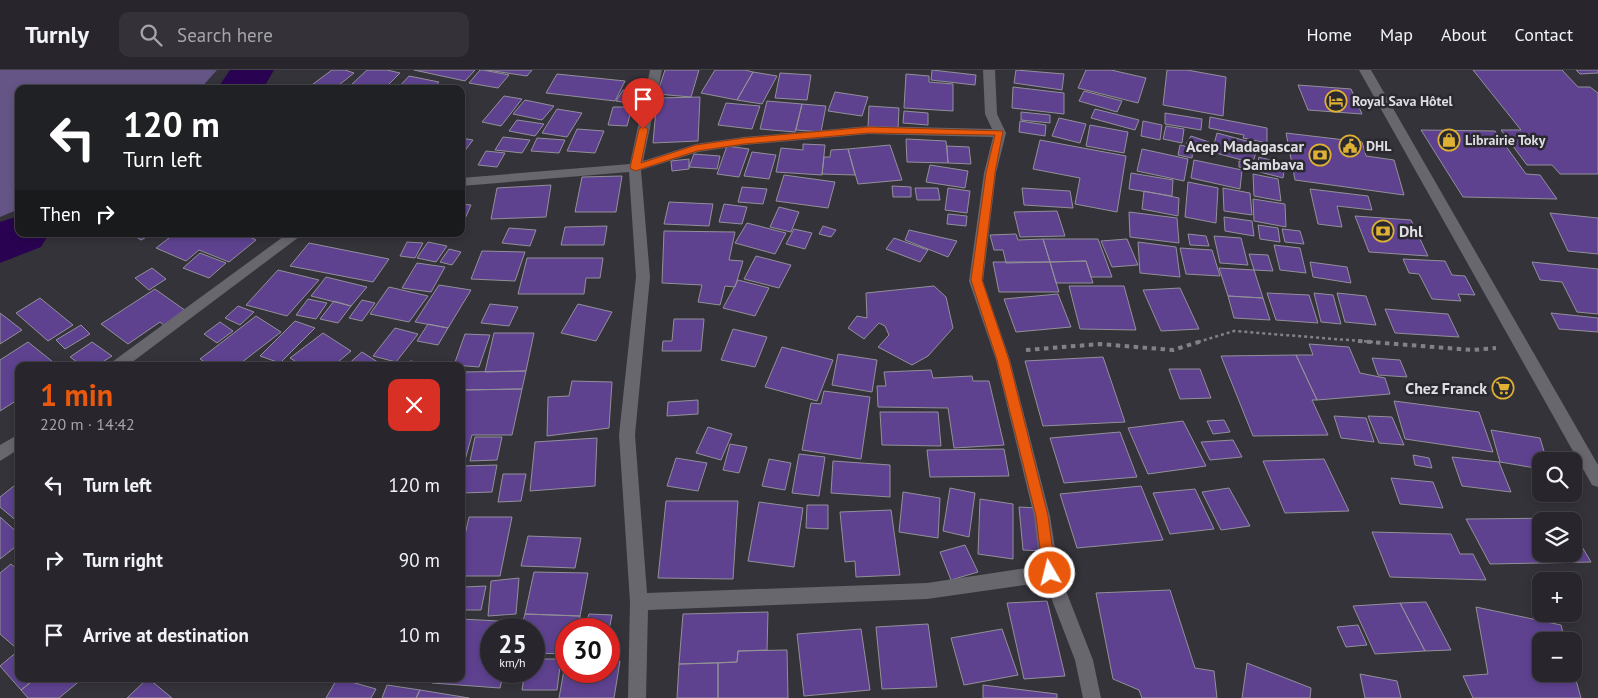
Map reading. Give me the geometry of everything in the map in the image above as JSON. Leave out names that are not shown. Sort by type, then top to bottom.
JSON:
[{"type":"street","points":[[637,698],[638,602],[626,435],[642,277],[635,168],[656,70]]},
{"type":"street","points":[[989,70],[991,114],[1000,133],[990,173],[976,280],[1001,352],[1042,516],[1050,573],[1084,660],[1092,698]]},
{"type":"street","points":[[1365,70],[1598,480]]},
{"type":"street","points":[[465,182],[635,168],[696,148],[744,141],[869,130],[1000,133]]},
{"type":"street","points":[[122,362],[209,296],[292,237]]},
{"type":"street","points":[[0,454],[15,443]]},
{"type":"street","points":[[638,602],[927,592],[1050,573]]},
{"type":"path","points":[[1001,352],[1100,344],[1172,350],[1234,331],[1472,350],[1523,347]]},
{"type":"shaded area","points":[[0,70],[217,70],[204,85],[15,85],[15,211],[0,217]]},
{"type":"building","points":[[332,70],[345,70],[354,73],[339,85],[313,84]]},
{"type":"building","points":[[367,70],[387,70],[400,73],[388,85],[352,84]]},
{"type":"building","points":[[414,70],[475,70],[465,81]]},
{"type":"building","points":[[480,70],[509,75],[498,88],[469,83]]},
{"type":"building","points":[[487,70],[532,70],[527,76]]},
{"type":"building","points":[[665,70],[699,70],[691,97],[657,94]]},
{"type":"building","points":[[715,70],[745,70],[753,72],[737,100],[701,93]]},
{"type":"building","points":[[932,70],[976,75],[975,85],[931,80]]},
{"type":"building","points":[[1016,70],[1064,74],[1062,90],[1014,83]]},
{"type":"building","points":[[1086,70],[1111,70],[1146,78],[1138,103],[1078,88]]},
{"type":"building","points":[[1167,70],[1187,70],[1226,77],[1223,116],[1163,105]]},
{"type":"building","points":[[1473,70],[1562,70],[1578,87],[1590,87],[1598,93],[1598,174],[1560,174],[1552,165],[1527,165],[1501,130],[1521,130]]},
{"type":"building","points":[[1576,70],[1598,70],[1598,73],[1580,74]]},
{"type":"building","points":[[753,72],[777,76],[762,104],[737,100]]},
{"type":"building","points":[[780,73],[811,75],[807,100],[775,98]]},
{"type":"building","points":[[557,74],[625,81],[615,101],[546,93]]},
{"type":"building","points":[[906,74],[929,76],[929,82],[953,84],[953,111],[904,108]]},
{"type":"building","points":[[409,76],[439,82],[436,85],[401,85]]},
{"type":"building","points":[[1298,85],[1351,89],[1362,114],[1308,110]]},
{"type":"building","points":[[1013,87],[1064,93],[1064,114],[1012,108]]},
{"type":"building","points":[[623,90],[635,92],[628,103],[616,101]]},
{"type":"building","points":[[1084,91],[1122,101],[1117,112],[1079,101]]},
{"type":"building","points":[[835,92],[868,97],[862,116],[828,111]]},
{"type":"building","points":[[504,96],[522,99],[501,126],[482,122]]},
{"type":"building","points":[[700,97],[698,141],[653,143],[657,98]]},
{"type":"building","points":[[525,100],[554,106],[542,120],[513,114]]},
{"type":"building","points":[[767,101],[802,104],[795,132],[760,129]]},
{"type":"building","points":[[726,103],[760,106],[752,129],[718,125]]},
{"type":"building","points":[[802,104],[826,106],[821,132],[796,130]]},
{"type":"building","points":[[869,106],[899,108],[898,129],[868,127]]},
{"type":"building","points":[[613,107],[632,107],[627,126],[608,125]]},
{"type":"building","points":[[557,109],[582,113],[567,137],[542,133]]},
{"type":"building","points":[[1095,109],[1139,120],[1135,130],[1091,118]]},
{"type":"building","points":[[904,111],[928,113],[928,125],[903,123]]},
{"type":"building","points":[[1021,112],[1050,115],[1050,123],[1021,120]]},
{"type":"building","points":[[1165,113],[1202,119],[1201,130],[1165,124]]},
{"type":"building","points":[[1210,117],[1267,128],[1267,143],[1243,138],[1244,135],[1209,128]]},
{"type":"building","points":[[1059,118],[1086,124],[1080,143],[1052,136]]},
{"type":"building","points":[[517,120],[544,124],[535,136],[509,131]]},
{"type":"building","points":[[1020,121],[1046,125],[1045,136],[1019,132]]},
{"type":"building","points":[[1143,121],[1162,125],[1160,140],[1141,136]]},
{"type":"building","points":[[1090,125],[1128,132],[1124,153],[1086,146]]},
{"type":"building","points":[[1166,126],[1184,129],[1182,143],[1163,139]]},
{"type":"building","points":[[577,129],[604,131],[595,153],[567,151]]},
{"type":"building","points":[[1421,130],[1495,131],[1526,174],[1540,175],[1557,199],[1463,197]]},
{"type":"building","points":[[1217,133],[1258,144],[1253,163],[1212,152]]},
{"type":"building","points":[[1286,133],[1362,142],[1366,156],[1394,160],[1404,195],[1295,180]]},
{"type":"building","points":[[1191,136],[1209,142],[1203,150],[1186,144]]},
{"type":"building","points":[[503,137],[530,140],[522,153],[495,150]]},
{"type":"building","points":[[537,138],[565,140],[559,153],[531,151]]},
{"type":"building","points":[[465,139],[473,140],[465,151]]},
{"type":"building","points":[[906,139],[946,141],[948,163],[907,162]]},
{"type":"building","points":[[1040,140],[1126,156],[1117,212],[1075,204],[1080,178],[1033,169]]},
{"type":"building","points":[[803,144],[825,145],[822,175],[776,172],[781,148],[803,150]]},
{"type":"building","points":[[890,145],[902,180],[858,184],[848,149]]},
{"type":"building","points":[[1180,145],[1193,148],[1192,158],[1178,155]]},
{"type":"building","points":[[727,146],[749,149],[739,177],[717,174]]},
{"type":"building","points":[[947,146],[969,147],[971,164],[948,163]]},
{"type":"building","points":[[848,149],[855,175],[822,174],[824,157],[830,157],[831,150]]},
{"type":"building","points":[[1142,149],[1188,159],[1184,181],[1137,171]]},
{"type":"building","points":[[486,151],[505,153],[497,167],[478,165]]},
{"type":"building","points":[[752,152],[776,155],[769,179],[744,176]]},
{"type":"building","points":[[694,154],[720,156],[717,169],[689,167]]},
{"type":"building","points":[[1259,157],[1285,164],[1283,178],[1256,171]]},
{"type":"building","points":[[689,159],[689,169],[672,171],[671,161]]},
{"type":"building","points":[[1194,160],[1242,170],[1240,189],[1191,178]]},
{"type":"building","points":[[1239,161],[1252,164],[1252,170],[1239,167]]},
{"type":"building","points":[[930,165],[968,171],[965,188],[926,182]]},
{"type":"building","points":[[1131,173],[1173,180],[1172,196],[1129,189]]},
{"type":"building","points":[[1253,174],[1278,179],[1281,201],[1254,196]]},
{"type":"building","points":[[784,175],[835,182],[828,208],[776,201]]},
{"type":"building","points":[[622,176],[616,212],[575,212],[582,177]]},
{"type":"building","points":[[1188,182],[1218,188],[1216,223],[1185,217]]},
{"type":"building","points":[[551,185],[546,217],[491,219],[497,188]]},
{"type":"building","points":[[892,186],[911,187],[911,197],[893,197]]},
{"type":"building","points":[[742,187],[767,189],[763,204],[738,202]]},
{"type":"building","points":[[915,188],[938,188],[940,200],[917,200]]},
{"type":"building","points":[[948,188],[970,191],[967,213],[945,210]]},
{"type":"building","points":[[1022,188],[1070,191],[1073,208],[1024,205]]},
{"type":"building","points":[[1223,188],[1250,193],[1252,215],[1224,211]]},
{"type":"building","points":[[1310,189],[1368,196],[1372,210],[1337,206],[1342,227],[1318,224]]},
{"type":"building","points":[[1144,191],[1179,198],[1178,216],[1142,209]]},
{"type":"building","points":[[1253,199],[1285,204],[1286,227],[1254,221]]},
{"type":"building","points":[[669,202],[713,204],[709,226],[664,224]]},
{"type":"building","points":[[465,204],[471,205],[465,219]]},
{"type":"building","points":[[724,204],[747,207],[742,224],[719,222]]},
{"type":"building","points":[[779,207],[799,212],[791,232],[770,227]]},
{"type":"building","points":[[1057,211],[1065,236],[1020,237],[1014,212]]},
{"type":"building","points":[[1129,212],[1177,218],[1179,243],[1130,237]]},
{"type":"building","points":[[1550,213],[1598,218],[1598,254],[1568,251]]},
{"type":"building","points":[[948,214],[967,216],[966,226],[947,224]]},
{"type":"building","points":[[1355,216],[1411,220],[1428,256],[1369,252]]},
{"type":"building","points":[[1224,217],[1252,221],[1254,236],[1225,231]]},
{"type":"building","points":[[747,223],[786,233],[775,254],[735,243]]},
{"type":"building","points":[[1258,225],[1278,228],[1280,242],[1260,239]]},
{"type":"building","points":[[607,226],[604,245],[561,245],[565,227]]},
{"type":"building","points":[[823,226],[836,230],[831,237],[819,234]]},
{"type":"building","points":[[509,228],[536,230],[530,246],[502,243]]},
{"type":"building","points":[[794,229],[812,233],[805,249],[786,244]]},
{"type":"building","points":[[1282,229],[1300,231],[1304,244],[1285,242]]},
{"type":"building","points":[[909,230],[957,241],[948,257],[905,240]]},
{"type":"building","points":[[664,231],[735,232],[729,260],[743,261],[735,287],[725,286],[720,305],[698,302],[702,285],[662,283]]},
{"type":"building","points":[[1016,234],[1018,240],[1043,239],[1050,262],[1006,263],[1003,250],[994,250],[990,235]]},
{"type":"building","points":[[1188,234],[1206,236],[1209,246],[1190,245]]},
{"type":"building","points":[[1214,236],[1241,238],[1248,265],[1220,263]]},
{"type":"building","points":[[166,237],[250,237],[256,240],[229,262],[199,250],[186,261],[156,248],[169,238]]},
{"type":"building","points":[[894,238],[928,250],[920,262],[886,249]]},
{"type":"building","points":[[1043,239],[1098,239],[1112,277],[1091,277],[1086,261],[1050,262]]},
{"type":"building","points":[[1127,239],[1138,265],[1112,267],[1101,241]]},
{"type":"building","points":[[407,242],[423,243],[415,258],[400,256]]},
{"type":"building","points":[[428,242],[447,246],[436,262],[417,258]]},
{"type":"building","points":[[1138,242],[1176,247],[1180,277],[1140,273]]},
{"type":"building","points":[[309,243],[389,259],[373,282],[290,266]]},
{"type":"building","points":[[1274,245],[1300,248],[1306,273],[1280,270]]},
{"type":"building","points":[[1180,248],[1212,250],[1220,276],[1186,274]]},
{"type":"building","points":[[449,249],[461,252],[452,265],[440,262]]},
{"type":"building","points":[[482,251],[525,252],[515,281],[471,279]]},
{"type":"building","points":[[200,253],[226,263],[209,278],[183,268]]},
{"type":"building","points":[[1249,254],[1268,255],[1273,271],[1254,270]]},
{"type":"building","points":[[756,256],[791,265],[779,288],[744,279]]},
{"type":"building","points":[[527,258],[603,258],[600,278],[586,278],[584,294],[518,294]]},
{"type":"building","points":[[1403,259],[1445,261],[1452,275],[1465,276],[1475,295],[1458,294],[1461,301],[1432,299],[1419,274],[1409,273]]},
{"type":"building","points":[[1086,261],[1093,283],[1056,283],[1050,262]]},
{"type":"building","points":[[993,262],[1050,262],[1059,292],[999,292]]},
{"type":"building","points":[[1310,262],[1347,267],[1351,283],[1313,277]]},
{"type":"building","points":[[1532,262],[1598,269],[1598,314],[1577,312],[1562,282],[1540,280]]},
{"type":"building","points":[[417,263],[445,267],[431,292],[402,288]]},
{"type":"building","points":[[152,268],[166,279],[149,290],[135,278]]},
{"type":"building","points":[[1219,268],[1254,270],[1263,298],[1228,296]]},
{"type":"building","points":[[278,270],[319,280],[287,316],[246,305]]},
{"type":"building","points":[[326,277],[367,287],[351,306],[311,296]]},
{"type":"building","points":[[738,280],[769,288],[755,316],[723,308]]},
{"type":"building","points":[[439,285],[471,290],[448,328],[415,322]]},
{"type":"building","points":[[934,286],[946,297],[953,328],[928,356],[912,365],[878,347],[889,335],[885,326],[879,323],[864,339],[848,328],[857,316],[867,318],[866,293]]},
{"type":"building","points":[[1069,286],[1124,286],[1136,330],[1080,329]]},
{"type":"building","points":[[389,287],[428,296],[409,322],[370,314]]},
{"type":"building","points":[[1180,288],[1199,329],[1161,331],[1143,290]]},
{"type":"building","points":[[155,289],[186,311],[165,326],[160,322],[128,344],[101,324]]},
{"type":"building","points":[[1267,293],[1309,295],[1318,323],[1276,320]]},
{"type":"building","points":[[1314,293],[1333,295],[1341,324],[1321,322]]},
{"type":"building","points":[[1337,293],[1366,296],[1376,325],[1345,322]]},
{"type":"building","points":[[1058,294],[1071,327],[1016,332],[1004,299]]},
{"type":"building","points":[[1228,296],[1263,298],[1270,320],[1234,318]]},
{"type":"building","points":[[40,298],[73,325],[48,341],[16,313]]},
{"type":"building","points":[[308,299],[327,303],[316,319],[296,315]]},
{"type":"building","points":[[362,300],[375,303],[362,321],[349,318]]},
{"type":"building","points":[[334,301],[351,306],[338,323],[320,319]]},
{"type":"building","points":[[490,304],[518,307],[509,326],[481,323]]},
{"type":"building","points":[[578,304],[612,312],[596,341],[561,333]]},
{"type":"building","points":[[238,306],[254,312],[240,325],[225,318]]},
{"type":"building","points":[[1385,309],[1448,314],[1459,337],[1395,333]]},
{"type":"building","points":[[0,313],[22,330],[0,344]]},
{"type":"building","points":[[1551,313],[1598,318],[1598,332],[1559,329]]},
{"type":"building","points":[[256,316],[281,332],[242,362],[205,362],[200,359]]},
{"type":"building","points":[[674,319],[704,319],[701,351],[662,351],[663,341],[672,341]]},
{"type":"building","points":[[295,321],[315,328],[281,362],[260,356]]},
{"type":"building","points":[[220,322],[233,331],[217,343],[204,334]]},
{"type":"building","points":[[428,324],[448,328],[438,345],[417,341]]},
{"type":"building","points":[[81,325],[90,334],[65,349],[56,340]]},
{"type":"building","points":[[395,328],[418,334],[396,362],[373,356]]},
{"type":"building","points":[[733,329],[767,337],[755,367],[721,360]]},
{"type":"building","points":[[323,333],[351,351],[338,362],[296,362],[290,358]]},
{"type":"building","points":[[494,333],[534,333],[526,371],[485,372]]},
{"type":"building","points":[[465,334],[490,335],[479,367],[465,366],[465,362],[455,362]]},
{"type":"building","points":[[28,342],[53,362],[15,362],[15,402],[0,411],[0,360]]},
{"type":"building","points":[[92,342],[112,356],[102,362],[77,362],[70,357]]},
{"type":"building","points":[[1309,344],[1349,347],[1360,373],[1385,378],[1390,394],[1317,400],[1296,355],[1313,355]]},
{"type":"building","points":[[782,347],[833,360],[817,401],[765,387]]},
{"type":"building","points":[[362,352],[378,362],[351,362]]},
{"type":"building","points":[[838,354],[877,360],[872,392],[832,385]]},
{"type":"building","points":[[1296,355],[1317,400],[1312,400],[1328,435],[1253,436],[1221,356]]},
{"type":"building","points":[[1103,357],[1125,422],[1043,426],[1025,361]]},
{"type":"building","points":[[1372,358],[1400,360],[1407,377],[1378,375]]},
{"type":"building","points":[[1169,369],[1200,369],[1211,398],[1180,399]]},
{"type":"building","points":[[931,370],[933,378],[972,376],[973,381],[989,381],[1004,445],[954,448],[948,408],[878,407],[877,386],[886,386],[884,372]]},
{"type":"building","points":[[526,371],[522,389],[465,390],[465,372]]},
{"type":"building","points":[[572,381],[612,382],[609,428],[547,436],[548,397],[569,396]]},
{"type":"building","points":[[522,389],[512,435],[472,435],[465,460],[465,390]]},
{"type":"building","points":[[824,391],[870,397],[861,459],[802,450],[811,403],[821,404]]},
{"type":"building","points":[[698,400],[698,414],[667,416],[668,402]]},
{"type":"building","points":[[1394,401],[1479,412],[1493,452],[1405,439]]},
{"type":"building","points":[[880,412],[938,412],[941,446],[882,445]]},
{"type":"building","points":[[1334,416],[1366,418],[1374,442],[1341,438]]},
{"type":"building","points":[[1368,416],[1392,417],[1404,445],[1379,443]]},
{"type":"building","points":[[1224,420],[1230,432],[1213,434],[1207,421]]},
{"type":"building","points":[[1183,421],[1206,466],[1148,474],[1128,428]]},
{"type":"building","points":[[708,427],[732,434],[721,460],[696,453]]},
{"type":"building","points":[[1491,430],[1540,438],[1544,452],[1532,452],[1532,467],[1500,462]]},
{"type":"building","points":[[1120,432],[1137,477],[1064,483],[1050,438]]},
{"type":"building","points":[[475,437],[502,437],[497,460],[470,461]]},
{"type":"building","points":[[597,438],[595,486],[530,491],[535,442]]},
{"type":"building","points":[[1233,440],[1242,457],[1210,460],[1201,442]]},
{"type":"building","points":[[730,444],[747,447],[739,473],[723,470]]},
{"type":"building","points":[[1004,449],[1009,476],[930,477],[927,450]]},
{"type":"building","points":[[799,454],[825,457],[819,496],[792,493]]},
{"type":"building","points":[[1413,455],[1429,458],[1432,468],[1415,465]]},
{"type":"building","points":[[1452,457],[1499,462],[1511,492],[1462,486]]},
{"type":"building","points":[[676,458],[707,463],[698,491],[667,486]]},
{"type":"building","points":[[769,459],[791,463],[785,490],[762,486]]},
{"type":"building","points":[[1324,459],[1349,511],[1285,513],[1263,461]]},
{"type":"building","points":[[833,461],[890,465],[890,497],[831,493]]},
{"type":"building","points":[[497,465],[492,492],[465,493],[465,466]]},
{"type":"building","points":[[503,474],[526,474],[521,501],[498,502]]},
{"type":"building","points":[[1391,478],[1433,482],[1443,508],[1400,504]]},
{"type":"building","points":[[15,485],[15,520],[0,507],[0,497]]},
{"type":"building","points":[[1141,486],[1163,540],[1077,548],[1060,494]]},
{"type":"building","points":[[950,488],[975,493],[969,537],[943,531]]},
{"type":"building","points":[[1229,488],[1250,526],[1221,530],[1202,492]]},
{"type":"building","points":[[1195,489],[1214,529],[1170,534],[1153,493]]},
{"type":"building","points":[[903,492],[940,498],[938,538],[899,532]]},
{"type":"building","points":[[980,499],[1013,504],[1013,559],[978,554]]},
{"type":"building","points":[[666,501],[738,501],[733,579],[658,578]]},
{"type":"building","points":[[759,502],[803,508],[794,567],[748,561]]},
{"type":"building","points":[[807,505],[828,505],[828,529],[806,528]]},
{"type":"building","points":[[1019,507],[1037,508],[1043,551],[1023,550]]},
{"type":"building","points":[[891,510],[900,575],[856,577],[855,561],[845,562],[840,512]]},
{"type":"building","points":[[0,517],[15,530],[15,547],[0,559]]},
{"type":"building","points":[[469,517],[512,517],[500,576],[465,576],[465,535]]},
{"type":"building","points":[[1532,518],[1532,562],[1582,562],[1582,547],[1591,562],[1490,564],[1466,519]]},
{"type":"building","points":[[1372,532],[1451,534],[1460,554],[1473,554],[1486,580],[1390,577]]},
{"type":"building","points":[[528,536],[581,538],[575,568],[521,566]]},
{"type":"building","points":[[965,545],[978,572],[951,580],[940,552]]},
{"type":"building","points":[[11,564],[15,568],[15,647],[0,634],[0,573]]},
{"type":"building","points":[[534,572],[588,573],[580,616],[525,614]]},
{"type":"building","points":[[519,578],[516,614],[488,616],[491,581]]},
{"type":"building","points":[[486,586],[481,610],[465,610],[465,587]]},
{"type":"building","points":[[1170,590],[1195,668],[1214,671],[1217,698],[1142,698],[1139,690],[1113,679],[1096,593]]},
{"type":"building","points":[[1047,601],[1065,676],[1024,679],[1007,603]]},
{"type":"building","points":[[1426,602],[1451,650],[1425,651],[1400,603]]},
{"type":"building","points":[[1400,603],[1425,651],[1375,654],[1353,606]]},
{"type":"building","points":[[1476,607],[1532,619],[1532,622],[1547,622],[1561,625],[1563,632],[1532,632],[1532,682],[1577,682],[1581,698],[1473,698],[1463,676],[1488,674]]},
{"type":"building","points":[[768,612],[767,650],[738,651],[737,662],[679,664],[683,614]]},
{"type":"building","points":[[525,614],[580,616],[580,618],[555,618],[555,654],[545,653],[545,618],[524,618]]},
{"type":"building","points":[[589,614],[612,615],[611,618],[588,618]]},
{"type":"building","points":[[465,619],[480,620],[480,683],[501,683],[500,688],[432,683],[465,682]]},
{"type":"building","points":[[928,624],[937,687],[882,689],[876,627]]},
{"type":"building","points":[[1358,625],[1367,645],[1346,647],[1337,627]]},
{"type":"building","points":[[861,629],[870,690],[804,696],[797,634]]},
{"type":"building","points":[[1002,629],[1018,675],[964,685],[951,638]]},
{"type":"building","points":[[787,650],[788,698],[718,698],[718,663],[737,662],[738,651]]},
{"type":"building","points":[[15,653],[15,682],[31,682],[21,690],[0,666]]},
{"type":"building","points":[[545,659],[555,659],[555,683],[558,683],[557,690],[522,690],[523,683],[545,683]]},
{"type":"building","points":[[718,663],[718,698],[677,698],[679,664]]},
{"type":"building","points":[[1247,663],[1311,688],[1310,698],[1242,698]]},
{"type":"building","points":[[1360,674],[1397,681],[1401,698],[1365,698]]},
{"type":"building","points":[[31,682],[78,682],[59,698],[28,698],[21,690]]},
{"type":"building","points":[[144,682],[153,682],[172,698],[127,698]]},
{"type":"building","points":[[335,682],[352,682],[376,689],[371,698],[326,698]]},
{"type":"building","points":[[562,683],[616,683],[614,698],[559,698]]},
{"type":"building","points":[[387,685],[420,690],[416,698],[382,698]]},
{"type":"building","points":[[983,685],[1057,694],[1057,698],[983,698]]},
{"type":"building","points":[[420,690],[469,698],[416,698]]},
{"type":"waterway","points":[[243,85],[252,70]]},
{"type":"waterway","points":[[0,244],[15,237]]},
{"type":"place","name":"Royal Sava Hôtel","points":[[1336,101]]},
{"type":"place","name":"Librairie Toky","points":[[1449,140]]},
{"type":"place","name":"DHL","points":[[1350,146]]},
{"type":"place","name":"Acep Madagascar Sambava","points":[[1320,155]]},
{"type":"place","name":"Dhl","points":[[1383,231]]},
{"type":"place","name":"Chez Franck","points":[[1503,388]]},
{"type":"route","points":[[643,129],[635,168],[696,148],[744,141],[869,130],[1000,133],[990,173],[976,280],[1003,360],[1042,516],[1050,573]]}]
